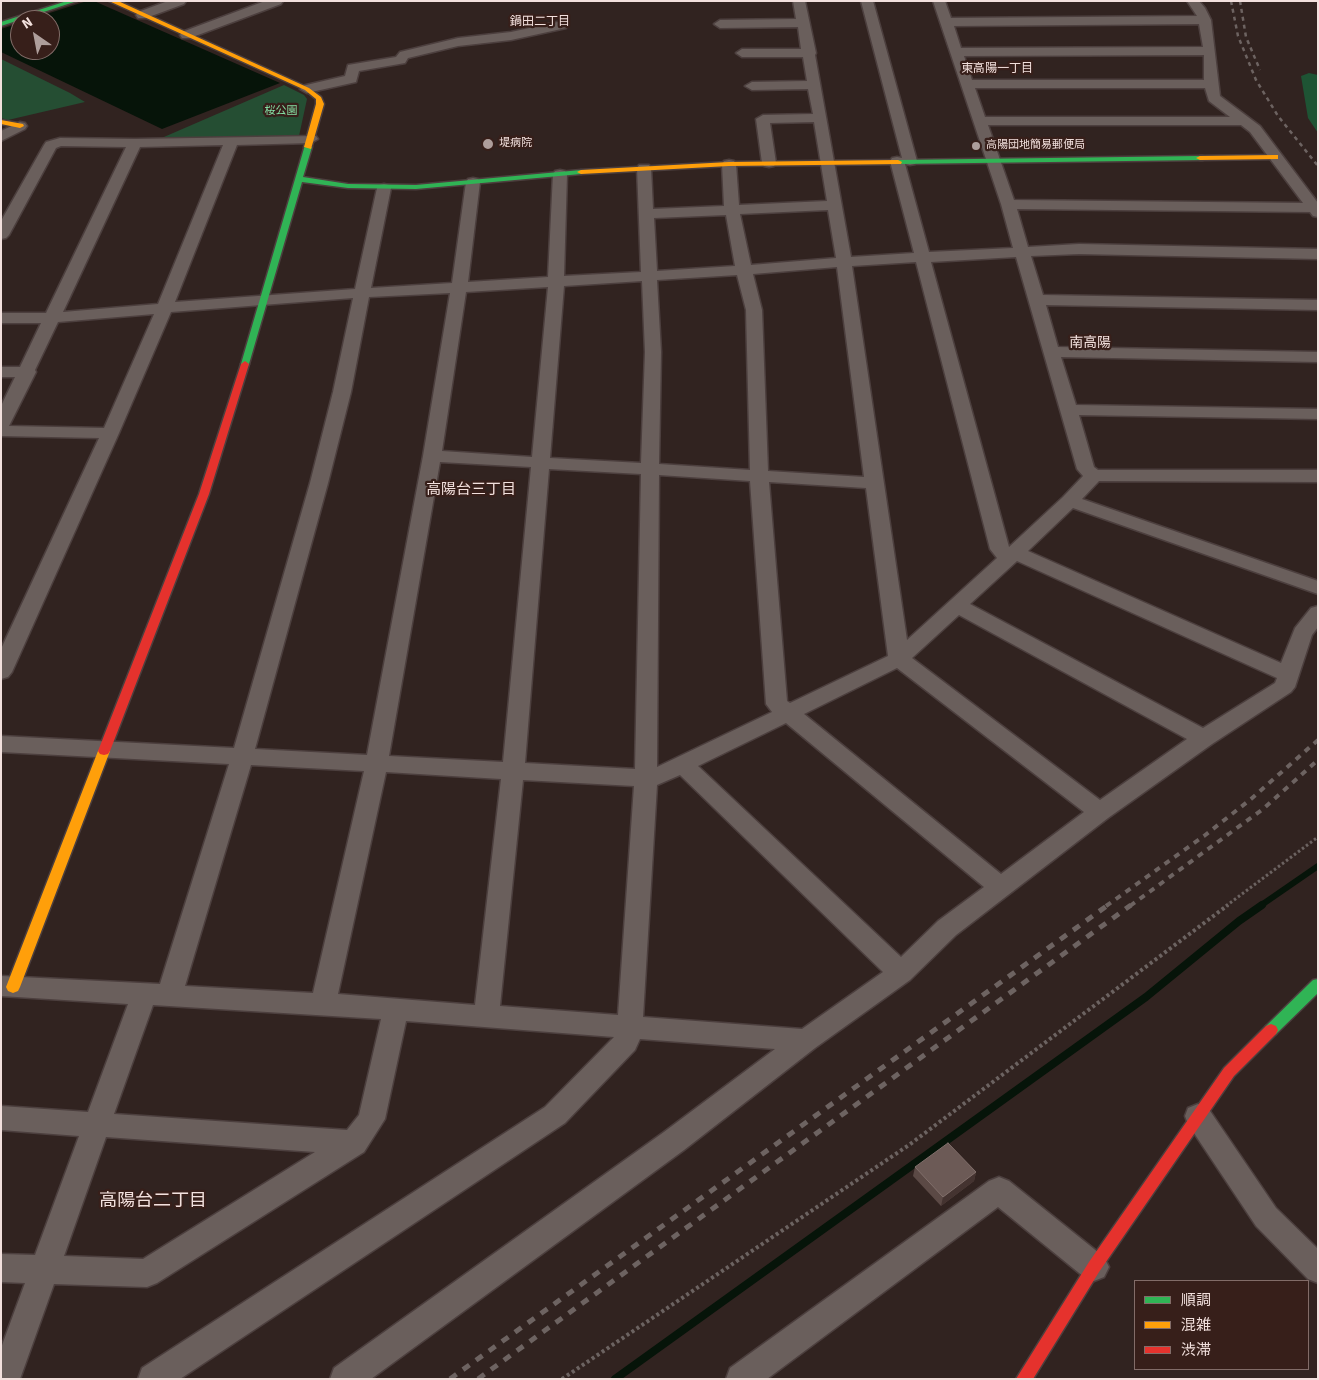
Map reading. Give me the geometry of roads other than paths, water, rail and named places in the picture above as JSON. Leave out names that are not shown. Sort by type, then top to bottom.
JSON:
[{"type":"street","points":[[1,24],[74,1]]},
{"type":"street","points":[[112,1],[307,89],[320,98],[320,104],[265,299],[204,494],[104,750],[7,986],[323,1004],[806,1040]]},
{"type":"street","points":[[142,15],[180,1]]},
{"type":"street","points":[[186,35],[277,1]]},
{"type":"street","points":[[800,1],[844,263],[899,659],[1100,812]]},
{"type":"street","points":[[867,1],[904,161],[923,259],[1000,548],[1011,555],[1289,674]]},
{"type":"street","points":[[939,1],[1008,204],[1086,469],[1094,475],[1318,476]]},
{"type":"street","points":[[1193,1],[1205,20],[1210,51],[1210,84],[1214,98],[1246,120],[1255,129],[1316,211]]},
{"type":"street","points":[[946,22],[1205,20]]},
{"type":"street","points":[[720,24],[803,23]]},
{"type":"street","points":[[307,89],[351,80],[354,68],[400,60],[404,55],[458,42],[511,36],[562,25]]},
{"type":"street","points":[[956,52],[1210,51]]},
{"type":"street","points":[[742,53],[810,53]]},
{"type":"street","points":[[968,84],[1210,84]]},
{"type":"street","points":[[752,86],[815,85]]},
{"type":"street","points":[[769,163],[763,119],[820,118]]},
{"type":"street","points":[[981,121],[1246,120]]},
{"type":"street","points":[[1,122],[20,126]]},
{"type":"street","points":[[1,137],[20,126]]},
{"type":"street","points":[[3,227],[50,145],[60,142],[134,143],[311,139]]},
{"type":"street","points":[[1,672],[110,433],[164,309],[232,141]]},
{"type":"street","points":[[1,425],[28,372],[51,318],[134,143]]},
{"type":"street","points":[[299,179],[348,186],[384,188],[644,168],[729,164],[828,161],[1275,157]]},
{"type":"street","points":[[729,164],[732,210],[754,310],[759,475],[777,704],[1000,886]]},
{"type":"street","points":[[153,1379],[555,1115],[626,1042],[630,1027],[646,778],[650,470],[654,352],[644,168]]},
{"type":"street","points":[[486,1017],[513,770],[541,463],[556,282],[560,174]]},
{"type":"street","points":[[323,1004],[377,763],[432,456],[459,287],[473,182]]},
{"type":"street","points":[[5,1379],[97,1124],[156,995],[242,758],[342,392],[384,188]]},
{"type":"street","points":[[1008,204],[1316,211]]},
{"type":"street","points":[[646,214],[835,205]]},
{"type":"street","points":[[1,318],[51,318],[265,299],[1079,250],[1318,254]]},
{"type":"street","points":[[1036,300],[1318,305]]},
{"type":"street","points":[[1051,352],[1318,358]]},
{"type":"street","points":[[1,372],[28,372]]},
{"type":"street","points":[[1068,410],[1318,414]]},
{"type":"street","points":[[1,431],[110,433]]},
{"type":"street","points":[[432,456],[876,483]]},
{"type":"street","points":[[1,744],[646,778],[659,776],[899,659],[1070,501],[1094,475]]},
{"type":"street","points":[[1070,501],[1318,588]]},
{"type":"street","points":[[957,606],[1204,738]]},
{"type":"street","points":[[345,1379],[674,1141],[806,1040],[901,973],[947,928],[1100,812],[1204,738],[1284,688],[1302,633],[1318,613]]},
{"type":"street","points":[[683,765],[901,973]]},
{"type":"street","points":[[1024,1379],[1094,1267],[1229,1072],[1318,984]]},
{"type":"street","points":[[1,1268],[44,1271],[147,1273],[354,1143],[372,1119],[396,1010]]},
{"type":"street","points":[[1198,1116],[1266,1217],[1318,1269]]},
{"type":"street","points":[[1,1118],[354,1143]]},
{"type":"street","points":[[747,1377],[999,1190],[1094,1267]]},
{"type":"waterway","points":[[1260,906],[1318,866]]},
{"type":"waterway","points":[[615,1379],[1146,997],[1239,921],[1262,905]]},
{"type":"railway","points":[[1231,1],[1238,36],[1256,80],[1278,116],[1318,166]]},
{"type":"railway","points":[[1240,1],[1246,37],[1260,70]]},
{"type":"railway","points":[[1106,906],[1204,836],[1251,799],[1318,740]]},
{"type":"railway","points":[[1130,906],[1263,809],[1318,760]]},
{"type":"railway","points":[[450,1379],[1108,905]]},
{"type":"railway","points":[[478,1379],[1131,905]]},
{"type":"place","name":"堤病院","points":[[488,144]]},
{"type":"place","name":"高陽団地簡易郵便局","points":[[976,146]]},
{"type":"district","name":"鍋田二丁目","points":[[540,22]]},
{"type":"district","name":"東高陽一丁目","points":[[997,69]]},
{"type":"district","name":"南高陽","points":[[1090,344]]},
{"type":"district","name":"高陽台三丁目","points":[[471,491]]},
{"type":"district","name":"高陽台二丁目","points":[[153,1202]]},
{"type":"park label","name":"桜公園","points":[[281,112]]}]
